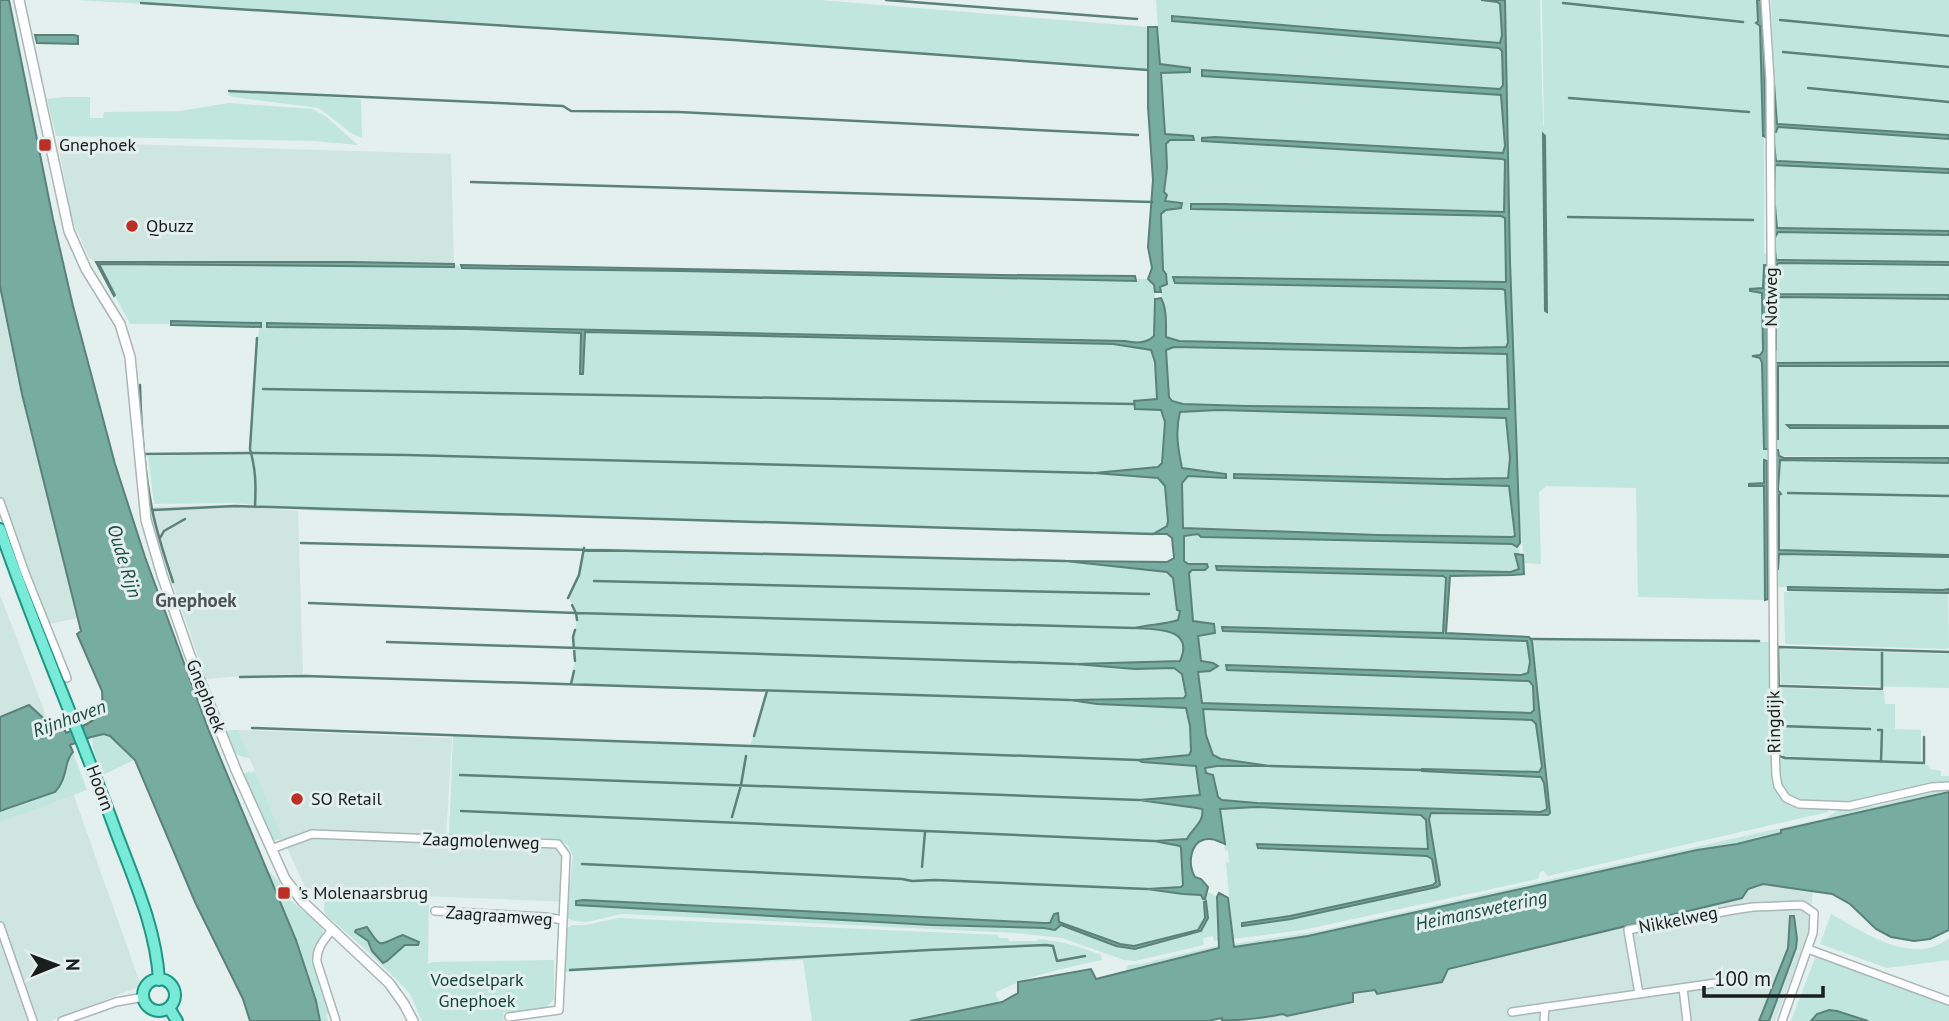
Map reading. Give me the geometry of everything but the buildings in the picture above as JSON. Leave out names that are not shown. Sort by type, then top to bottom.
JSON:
[{"type":"main road","name":"Hoorn","points":[[0,528],[8,542],[71,717],[122,846],[154,941],[159,980]]},
{"type":"main road","points":[[159,980],[167,982],[174,989],[175,998],[169,1008],[159,1011],[148,1006],[144,997],[147,985],[159,980]]},
{"type":"main road","points":[[169,1008],[177,1021]]},
{"type":"street","name":"Gnephoek","points":[[19,0],[69,231],[86,269],[120,324],[126,340],[130,356],[146,520],[189,653],[216,723],[285,878],[298,897],[389,983],[412,1021]]},
{"type":"street","name":"Notweg","points":[[1765,0],[1770,80],[1773,594]]},
{"type":"street","name":"Hoorn","points":[[0,502],[8,542]]},
{"type":"street","name":"Ringdijk","points":[[1773,594],[1776,775],[1778,786],[1786,798],[1799,804],[1833,807],[1863,804],[1931,787],[1949,786]]},
{"type":"street","name":"Hoorn","points":[[30,600],[67,678]]},
{"type":"street","name":"Zaagmolenweg","points":[[271,849],[312,834],[558,844],[566,855],[559,1010],[514,1018]]},
{"type":"street","name":"Nikkelweg","points":[[1639,994],[1628,930],[1733,909],[1802,905],[1814,913],[1813,933],[1808,949]]},
{"type":"street","name":"Zaagraamweg","points":[[435,911],[563,920]]},
{"type":"street","points":[[0,926],[33,1021]]},
{"type":"street","points":[[332,930],[320,944],[316,955],[336,1021]]},
{"type":"street","points":[[1782,1021],[1808,949],[1949,1001]]},
{"type":"street","points":[[1513,1012],[1730,981]]},
{"type":"street","points":[[1683,988],[1687,1021]]},
{"type":"street","points":[[62,1021],[116,1002],[144,997]]},
{"type":"street","points":[[1544,1021],[1545,1007]]},
{"type":"shaded area","points":[[58,142],[451,154],[454,264],[96,262],[89,258],[71,217]]},
{"type":"shaded area","points":[[0,235],[78,618],[44,625],[0,498]]},
{"type":"shaded area","points":[[218,505],[298,511],[303,674],[206,679],[146,507]]},
{"type":"shaded area","name":"Rijnhaven","points":[[0,595],[38,694],[141,986],[50,1021],[0,1021]]},
{"type":"shaded area","points":[[238,730],[452,738],[446,837],[558,841],[568,848],[568,902],[306,889]]},
{"type":"shaded area","name":"Heimanswetering","points":[[1763,884],[1813,891],[1809,932],[1775,1021],[1251,1021],[1352,1002],[1353,993],[1376,989],[1377,994],[1448,969],[1742,898],[1748,889]]},
{"type":"green space","points":[[76,0],[820,0],[1148,27],[1148,70],[500,24]]},
{"type":"green space","points":[[1156,0],[1481,0],[1500,4],[1500,43],[1172,17],[1173,21],[1498,48],[1502,51],[1503,85],[1500,89],[1202,71],[1202,75],[1502,95],[1505,146],[1503,153],[1215,137],[1202,138],[1202,141],[1502,159],[1505,160],[1504,212],[1224,204],[1191,209],[1501,216],[1505,218],[1507,282],[1174,277],[1175,283],[1502,289],[1505,290],[1506,347],[1179,341],[1166,337],[1160,287],[1167,284],[1163,270],[1161,214],[1166,210],[1181,208],[1181,203],[1164,201],[1166,144],[1170,140],[1193,139],[1165,135]]},
{"type":"green space","points":[[1505,0],[1540,0],[1544,126],[1542,0],[1757,0],[1756,23],[1760,26],[1764,136],[1764,253],[1767,265],[1764,265],[1763,288],[1750,290],[1762,292],[1763,352],[1754,355],[1760,358],[1762,363],[1764,449],[1768,449],[1767,461],[1764,461],[1764,483],[1749,485],[1763,486],[1765,600],[1638,597],[1636,488],[1546,486],[1539,492],[1541,564],[1524,563],[1517,492]]},
{"type":"green space","points":[[1771,0],[1949,0],[1949,135],[1776,124]]},
{"type":"green space","points":[[229,91],[361,99],[362,138],[351,133],[319,108],[233,97],[228,95]]},
{"type":"green space","points":[[90,97],[90,118],[103,118],[104,112],[180,111],[229,103],[312,109],[324,115],[358,145],[314,141],[56,136],[47,99]]},
{"type":"green space","points":[[1777,127],[1949,139],[1949,169],[1776,161],[1774,133]]},
{"type":"green space","points":[[1775,165],[1949,173],[1949,231],[1776,228]]},
{"type":"green space","points":[[1778,232],[1949,235],[1949,262],[1776,260],[1775,238]]},
{"type":"green space","points":[[1778,262],[1949,265],[1949,295],[1777,294],[1775,278]]},
{"type":"green space","points":[[98,264],[453,267],[454,264],[462,268],[1136,281],[1148,279],[1155,292],[1155,332],[1151,339],[1138,343],[267,323],[267,327],[581,333],[580,373],[583,373],[585,332],[1113,344],[1151,350],[1155,362],[1157,399],[1134,402],[1135,409],[1161,409],[1165,422],[1162,463],[1158,467],[1099,473],[1158,478],[1165,486],[1167,526],[1153,534],[320,511],[234,503],[154,504],[148,456],[251,453],[261,323],[172,321],[171,324],[130,324]]},
{"type":"green space","points":[[1778,297],[1949,299],[1949,362],[1775,363]]},
{"type":"green space","points":[[1174,347],[1508,354],[1509,409],[1183,404],[1172,401],[1169,397],[1166,349]]},
{"type":"green space","points":[[1778,366],[1949,366],[1949,426],[1788,426],[1949,428],[1949,458],[1779,456],[1776,450]]},
{"type":"green space","points":[[1218,410],[1506,418],[1510,458],[1508,478],[1234,475],[1235,479],[1510,486],[1515,536],[1378,535],[1183,528],[1182,483],[1188,476],[1225,478],[1226,475],[1182,468],[1178,440],[1180,412]]},
{"type":"green space","points":[[1780,460],[1949,463],[1949,555],[1779,550]]},
{"type":"green space","points":[[1198,534],[1202,537],[1518,546],[1520,554],[1516,554],[1519,569],[1511,572],[1216,567],[1217,570],[1443,576],[1446,578],[1443,633],[1223,627],[1223,631],[1527,641],[1530,662],[1528,673],[1226,665],[1530,681],[1533,686],[1534,711],[1201,703],[1198,671],[1210,671],[1200,655],[1198,635],[1211,634],[1204,622],[1193,622],[1189,573],[1192,570],[1205,570],[1207,564],[1188,564],[1184,561],[1184,536]]},
{"type":"green space","points":[[584,548],[1065,561],[1168,572],[1173,577],[1177,610],[1180,611],[1178,620],[1137,628],[1178,636],[1183,650],[1180,661],[1084,664],[1135,669],[1174,668],[1182,674],[1186,695],[1184,699],[1097,704],[1186,708],[1191,751],[1189,755],[1166,758],[1166,764],[1196,766],[1201,795],[1144,800],[1202,809],[1202,813],[1200,821],[1187,839],[1158,841],[1180,846],[1184,885],[1152,889],[1201,895],[1203,898],[1206,891],[1217,897],[1219,940],[1214,941],[1213,936],[1203,938],[1204,945],[1135,961],[1124,960],[1062,938],[1016,933],[624,914],[587,922],[566,917],[573,856],[563,842],[544,838],[449,835],[453,736],[750,747],[766,692],[571,684],[575,661],[573,637],[577,620],[576,611],[568,596],[579,575]],"holes":[[[583,900],[1050,923],[1058,914],[1058,921],[1120,944],[1134,946],[1195,932],[1206,914],[1208,918],[1203,929],[1197,933],[1135,949],[1116,946],[1061,924],[1056,930],[576,905]]]},
{"type":"green space","points":[[1779,554],[1949,557],[1949,589],[1776,587]]},
{"type":"green space","points":[[1784,592],[1948,592],[1949,648],[1785,644]]},
{"type":"green space","points":[[1566,639],[1769,642],[1769,700],[1776,785],[1799,807],[1825,808],[1828,812],[1548,876],[1544,871],[1540,872],[1538,879],[1303,930],[1233,939],[1226,863],[1229,862],[1228,851],[1225,850],[1220,809],[1257,807],[1419,814],[1426,820],[1428,849],[1258,844],[1258,848],[1427,856],[1432,859],[1435,884],[1242,924],[1345,908],[1439,887],[1429,818],[1431,813],[1548,815],[1550,804],[1532,641]]},
{"type":"green space","points":[[1780,649],[1949,654],[1949,688],[1781,684]]},
{"type":"green space","points":[[1780,688],[1884,691],[1885,704],[1895,704],[1895,729],[1921,730],[1921,763],[1928,765],[1930,769],[1941,771],[1941,776],[1949,776],[1949,783],[1892,796],[1843,803],[1802,802],[1790,797],[1781,784],[1776,758],[1780,756],[1782,726]]},
{"type":"green space","points":[[1203,708],[1532,720],[1536,723],[1542,767],[1540,772],[1422,771],[1541,778],[1547,808],[1540,812],[1222,800],[1218,797],[1215,779],[1206,773],[1205,768],[1267,766],[1221,759],[1213,755],[1206,735]]},
{"type":"green space","points":[[238,730],[250,758],[240,756],[228,743],[224,733]]},
{"type":"green space","points":[[104,734],[110,736],[134,760],[101,776],[92,737]]},
{"type":"green space","points":[[73,752],[87,790],[0,822],[0,811],[55,791]]},
{"type":"green space","points":[[255,771],[283,839],[275,840],[269,836],[244,778],[244,774]]},
{"type":"green space","points":[[1949,788],[1949,792],[1782,830],[1782,833],[1737,844],[1697,850],[1308,936],[1234,947],[1233,944],[1319,931],[1826,818],[1840,809],[1876,806],[1900,800],[1911,794]]},
{"type":"green space","points":[[266,868],[290,900],[322,926],[323,935],[315,946],[313,958],[331,1013],[326,1014],[328,1021],[320,1021],[304,962]]},
{"type":"green space","name":"Voedselpark Gnephoek","points":[[325,892],[429,897],[428,964],[554,960],[554,999],[544,1009],[503,1013],[504,1021],[422,1021],[410,994],[326,915]]},
{"type":"green space","points":[[1831,914],[1878,939],[1903,947],[1929,948],[1949,939],[1949,960],[1887,968],[1820,944]]},
{"type":"green space","points":[[618,918],[998,935],[999,938],[1008,938],[1009,941],[1039,939],[1063,943],[1101,955],[1102,960],[1021,981],[995,993],[1001,1005],[917,1021],[812,1021],[803,960],[564,972],[566,929],[572,925],[586,925]]},
{"type":"green space","points":[[1219,945],[1220,948],[1126,971],[1128,965]]},
{"type":"green space","points":[[1816,955],[1949,1003],[1949,1021],[1868,1021],[1829,1010],[1811,1021],[1791,1021]]},
{"type":"water","name":"Oude Rijn","points":[[0,0],[9,0],[53,219],[115,464],[145,557],[209,731],[296,940],[320,1021],[250,1021],[243,999],[195,902],[135,760],[110,736],[104,734],[70,745],[73,752],[55,792],[0,811],[0,717],[29,705],[51,725],[63,725],[66,733],[94,720],[101,709],[102,691],[77,634],[81,631],[22,394],[0,286]]},
{"type":"water","points":[[1481,0],[1505,0],[1510,261],[1520,543],[1517,547],[1512,544],[1201,537],[1198,534],[1184,536],[1184,561],[1188,564],[1207,564],[1208,567],[1189,573],[1193,621],[1214,624],[1215,633],[1198,636],[1201,661],[1218,666],[1210,671],[1198,672],[1202,703],[1531,713],[1534,710],[1533,686],[1529,681],[1227,670],[1226,665],[1521,675],[1528,673],[1530,662],[1527,641],[1223,631],[1222,627],[1443,633],[1446,578],[1217,570],[1216,566],[1511,572],[1519,569],[1515,554],[1523,555],[1524,574],[1450,576],[1446,633],[1529,637],[1532,641],[1550,813],[1431,813],[1429,819],[1440,885],[1437,887],[1291,919],[1242,926],[1242,923],[1290,916],[1433,885],[1436,882],[1432,859],[1427,856],[1258,848],[1257,844],[1428,849],[1426,820],[1421,815],[1257,807],[1220,809],[1225,844],[1208,839],[1202,840],[1194,848],[1191,866],[1195,877],[1208,887],[1205,899],[1201,895],[1147,889],[1183,885],[1180,846],[1154,841],[1187,839],[1202,817],[1202,809],[1139,800],[1200,795],[1196,766],[1138,760],[1189,755],[1190,726],[1186,708],[1097,704],[1070,700],[1184,698],[1186,695],[1182,674],[1174,668],[1135,669],[1075,664],[1180,661],[1183,650],[1178,636],[1162,630],[1134,628],[1178,620],[1180,611],[1177,610],[1173,578],[1167,572],[1065,561],[1167,562],[1174,558],[1172,538],[1167,534],[1153,534],[1167,526],[1168,521],[1165,486],[1158,478],[1094,473],[1158,467],[1162,463],[1165,422],[1161,410],[1135,409],[1134,401],[1157,399],[1155,362],[1151,350],[1113,344],[585,332],[583,374],[580,374],[581,333],[267,327],[267,323],[1144,342],[1154,336],[1155,299],[1161,298],[1165,312],[1166,337],[1179,341],[1506,347],[1505,290],[1502,289],[1175,283],[1173,277],[1506,282],[1505,218],[1501,216],[1191,209],[1191,204],[1224,204],[1504,212],[1505,160],[1502,159],[1202,141],[1202,138],[1215,137],[1503,153],[1505,146],[1501,95],[1202,76],[1202,70],[1500,89],[1503,85],[1502,51],[1499,48],[1172,21],[1172,16],[1500,43],[1500,4]],"holes":[[[1174,347],[1507,354],[1509,409],[1183,404],[1172,401],[1169,397],[1166,350]],[[1218,410],[1506,418],[1510,458],[1508,478],[1234,474],[1234,478],[1509,486],[1515,536],[1378,535],[1183,528],[1182,483],[1188,476],[1226,478],[1226,474],[1182,468],[1178,440],[1180,412]],[[1203,709],[1532,720],[1536,724],[1542,767],[1539,772],[1422,771],[1541,777],[1547,808],[1540,812],[1222,800],[1218,797],[1213,775],[1206,773],[1205,768],[1270,766],[1221,759],[1213,755],[1206,735]]]},
{"type":"water","points":[[1757,0],[1761,0],[1766,137],[1763,136]]},
{"type":"water","points":[[1148,27],[1157,27],[1160,64],[1190,68],[1190,72],[1161,73],[1165,134],[1193,136],[1194,140],[1170,140],[1166,144],[1165,201],[1182,203],[1181,208],[1166,210],[1161,214],[1163,270],[1167,284],[1160,287],[1161,292],[1155,292],[1154,285],[1148,279],[1152,268],[1148,247],[1153,180],[1148,107]]},
{"type":"water","points":[[35,35],[74,35],[78,36],[78,44],[37,43]]},
{"type":"water","points":[[1772,80],[1777,124],[1949,135],[1949,139],[1778,127],[1774,132]]},
{"type":"water","points":[[1543,134],[1545,136],[1547,312],[1545,311]]},
{"type":"water","points":[[1774,143],[1776,161],[1949,169],[1949,173],[1775,165],[1774,191]]},
{"type":"water","points":[[1773,203],[1777,228],[1949,231],[1949,235],[1778,232],[1774,239]]},
{"type":"water","points":[[1775,250],[1776,260],[1949,262],[1949,265],[1778,263],[1774,273]]},
{"type":"water","points":[[96,262],[352,262],[454,264],[454,267],[99,264],[114,296]]},
{"type":"water","points":[[461,265],[1135,276],[1136,281],[462,268]]},
{"type":"water","points":[[1764,265],[1767,265],[1768,449],[1764,449],[1762,363],[1760,358],[1752,356],[1760,355],[1763,351],[1762,293],[1750,291],[1763,288]]},
{"type":"water","points":[[1775,287],[1778,294],[1949,295],[1949,299],[1778,297],[1775,352]]},
{"type":"water","points":[[171,321],[261,323],[261,327],[171,325]]},
{"type":"water","points":[[1949,362],[1949,366],[1778,366],[1776,439],[1775,363]]},
{"type":"water","points":[[1787,425],[1949,426],[1949,428],[1790,428]]},
{"type":"water","points":[[1775,450],[1784,458],[1949,458],[1949,463],[1780,460],[1778,490],[1781,494],[1779,550],[1949,557],[1779,554],[1776,569]]},
{"type":"water","points":[[1764,460],[1767,461],[1768,599],[1765,600],[1764,486],[1749,486],[1764,483]]},
{"type":"water","points":[[1788,587],[1949,589],[1949,593],[1788,590]]},
{"type":"water","points":[[1949,792],[1949,930],[1930,939],[1914,941],[1891,937],[1876,929],[1850,904],[1832,894],[1763,884],[1748,889],[1742,898],[1448,969],[1442,982],[1377,994],[1375,990],[1353,993],[1353,1002],[1287,1016],[1283,1014],[1245,1020],[1222,1018],[1208,1021],[910,1021],[1002,1002],[1018,993],[1018,982],[1091,969],[1096,979],[1219,948],[1219,893],[1228,898],[1234,947],[1308,936],[1697,850],[1737,844],[1781,833],[1781,830]]},
{"type":"water","points":[[576,901],[1044,923],[1050,923],[1054,914],[1058,913],[1059,922],[1120,944],[1134,946],[1198,930],[1205,918],[1206,901],[1208,918],[1201,931],[1135,949],[1116,946],[1061,925],[1055,930],[932,925],[576,905]]},
{"type":"water","points":[[1790,916],[1794,916],[1796,948],[1769,1021],[1759,1021],[1788,948]]},
{"type":"water","points":[[367,927],[379,943],[403,935],[419,942],[418,945],[405,945],[383,963],[372,951],[368,941],[355,932]]},
{"type":"water","points":[[1829,1010],[1868,1021],[1811,1021],[1817,1014]]},
{"type":"waterway","points":[[886,0],[1137,19]]},
{"type":"waterway","points":[[141,3],[734,40],[1148,70]]},
{"type":"waterway","points":[[1563,3],[1743,22]]},
{"type":"waterway","points":[[1780,20],[1949,36]]},
{"type":"waterway","points":[[1783,52],[1949,67]]},
{"type":"waterway","points":[[1808,88],[1949,102]]},
{"type":"waterway","points":[[229,91],[563,106],[571,111],[679,112],[1138,135]]},
{"type":"waterway","points":[[1569,98],[1749,112]]},
{"type":"waterway","points":[[471,182],[1152,202]]},
{"type":"waterway","points":[[1568,217],[1753,220]]},
{"type":"waterway","points":[[255,507],[255,478],[250,449],[257,338]]},
{"type":"waterway","points":[[140,385],[143,447],[149,494],[173,582]]},
{"type":"waterway","points":[[263,389],[1134,404]]},
{"type":"waterway","points":[[144,454],[407,455],[1093,473]]},
{"type":"waterway","points":[[1788,493],[1949,496]]},
{"type":"waterway","points":[[153,510],[235,506],[1153,534]]},
{"type":"waterway","points":[[160,538],[164,531],[185,519]]},
{"type":"waterway","points":[[301,543],[1065,561]]},
{"type":"waterway","points":[[568,598],[579,575],[584,548]]},
{"type":"waterway","points":[[594,581],[1149,594]]},
{"type":"waterway","points":[[309,603],[1134,628]]},
{"type":"waterway","points":[[572,605],[577,620]]},
{"type":"waterway","points":[[575,630],[575,661]]},
{"type":"waterway","points":[[1531,639],[1759,641]]},
{"type":"waterway","points":[[387,642],[1075,664]]},
{"type":"waterway","points":[[1924,737],[1924,763],[1780,756],[1778,647],[1949,652]]},
{"type":"waterway","points":[[1781,686],[1882,689],[1882,650]]},
{"type":"waterway","points":[[571,684],[574,671]]},
{"type":"waterway","points":[[240,677],[305,676],[1070,700]]},
{"type":"waterway","points":[[754,736],[767,691]]},
{"type":"waterway","points":[[1780,726],[1870,729]]},
{"type":"waterway","points":[[252,728],[1138,760]]},
{"type":"waterway","points":[[1878,730],[1882,730],[1881,762]]},
{"type":"waterway","points":[[732,817],[746,756]]},
{"type":"waterway","points":[[1270,766],[1422,770]]},
{"type":"waterway","points":[[460,775],[1139,800]]},
{"type":"waterway","points":[[461,811],[1154,841]]},
{"type":"waterway","points":[[922,867],[925,832]]},
{"type":"waterway","points":[[582,864],[912,881],[1147,889]]},
{"type":"waterway","points":[[570,970],[1046,945],[1053,946],[1057,961],[1085,956]]},
{"type":"place","name":"Gnephoek","points":[[45,145]]},
{"type":"place","name":"Qbuzz","points":[[132,226]]},
{"type":"place","name":"SO Retail","points":[[297,799]]},
{"type":"place","name":"'s Molenaarsbrug","points":[[284,893]]},
{"type":"district","name":"Gnephoek","points":[[196,600]]}]
